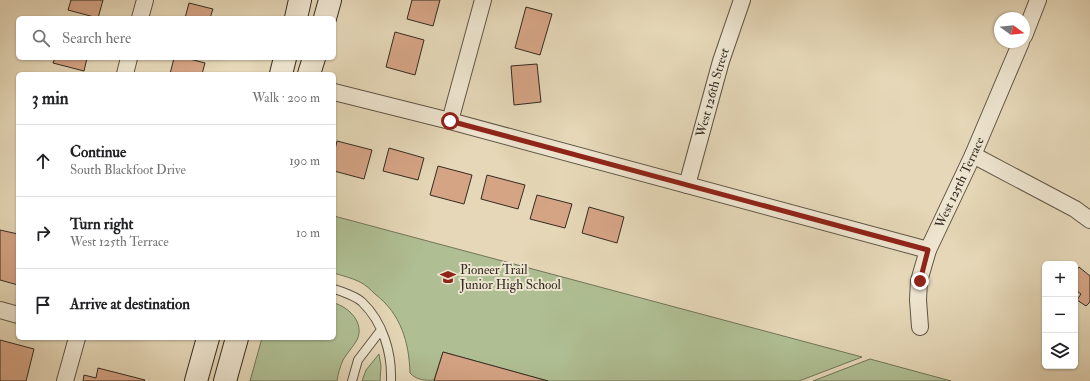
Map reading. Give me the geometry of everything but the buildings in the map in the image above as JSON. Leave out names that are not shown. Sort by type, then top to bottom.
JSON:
[{"type":"main road","points":[[296,16],[300,0]]},
{"type":"main road","points":[[326,16],[330,0]]},
{"type":"main road","points":[[282,72],[284,60]]},
{"type":"main road","points":[[310,72],[313,60]]},
{"type":"main road","points":[[196,381],[207,340]]},
{"type":"main road","points":[[225,381],[236,340]]},
{"type":"street","points":[[141,16],[145,0]]},
{"type":"street","points":[[450,121],[483,0]]},
{"type":"street","name":"West 126th Street","points":[[687,185],[718,69],[742,0]]},
{"type":"street","points":[[1030,21],[1038,0]]},
{"type":"street","name":"West 125th Terrace","points":[[920,327],[918,300],[920,281],[928,250],[973,155],[1018,48]]},
{"type":"street","points":[[126,72],[128,60]]},
{"type":"street","points":[[336,92],[450,121],[928,250]]},
{"type":"street","points":[[973,155],[1075,209],[1090,220]]},
{"type":"street","points":[[0,310],[16,314]]},
{"type":"street","points":[[65,381],[75,340]]},
{"type":"lane","points":[[336,290],[361,301],[378,322],[387,346],[391,369],[391,381]]},
{"type":"lane","points":[[352,381],[358,360],[381,330]]},
{"type":"green space","name":"Pioneer Trail Junior High School","points":[[336,217],[862,357],[799,381],[548,381],[443,352],[434,380],[421,380],[410,373],[408,350],[402,329],[391,310],[368,288],[354,279],[336,274]]},
{"type":"green space","points":[[336,304],[350,312],[357,322],[359,334],[357,340],[343,360],[337,381],[250,381],[261,340],[336,340]]},
{"type":"green space","points":[[379,354],[381,366],[380,381],[362,381],[366,370]]},
{"type":"green space","points":[[870,359],[951,381],[813,381]]},
{"type":"place","name":"Pioneer Trail Junior High School","points":[[448,277]]},
{"type":"route","points":[[450,121],[928,250],[920,281]]}]
